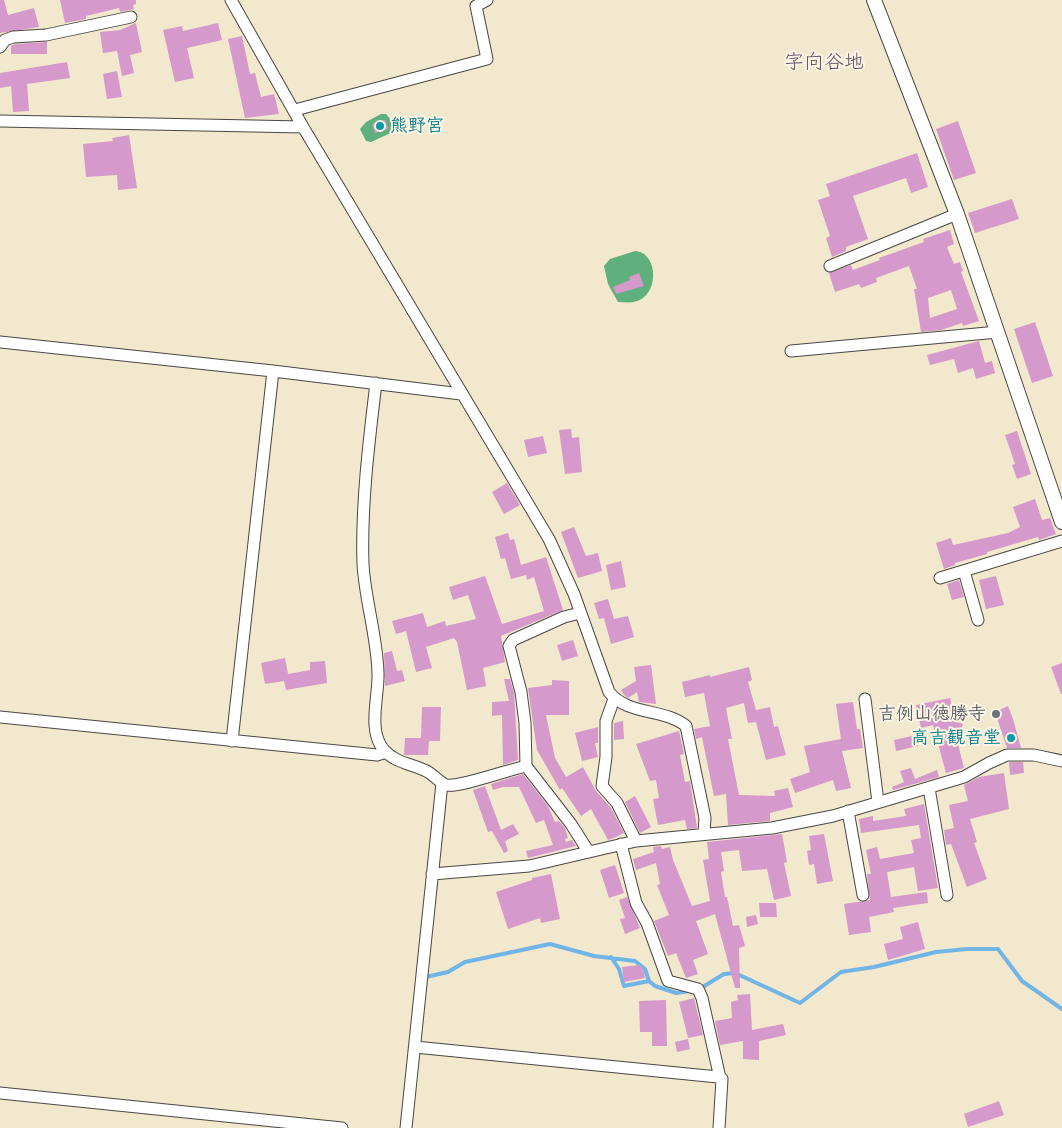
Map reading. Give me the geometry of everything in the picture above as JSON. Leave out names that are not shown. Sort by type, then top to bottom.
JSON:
[{"type":"street","points":[[231,0],[303,127],[548,539],[574,594],[609,692],[614,699],[647,712],[671,718],[686,726],[705,818],[704,833]]},
{"type":"street","points":[[295,110],[487,59],[476,6],[487,0]]},
{"type":"street","points":[[874,0],[957,214],[1062,522]]},
{"type":"street","points":[[0,47],[5,40],[13,37],[46,35],[132,17]]},
{"type":"street","points":[[0,121],[303,127]]},
{"type":"street","points":[[830,266],[957,214]]},
{"type":"street","points":[[791,351],[998,332]]},
{"type":"street","points":[[0,342],[273,371],[462,394]]},
{"type":"street","points":[[232,741],[273,371]]},
{"type":"street","points":[[376,383],[368,464],[363,564],[378,674],[376,733],[380,746],[386,752],[412,767],[434,775],[448,786],[469,784],[504,770],[526,766]]},
{"type":"street","points":[[940,578],[1062,541]]},
{"type":"street","points":[[964,571],[978,620]]},
{"type":"street","points":[[580,613],[564,617],[511,641],[509,646],[518,678],[525,723],[526,766],[545,789],[588,852]]},
{"type":"street","points":[[865,698],[878,802]]},
{"type":"street","points":[[614,699],[606,721],[606,757],[602,782],[605,790],[622,811],[636,841]]},
{"type":"street","points":[[0,717],[376,756],[386,752]]},
{"type":"street","points":[[432,874],[528,866],[636,841],[772,828],[848,811],[929,788],[964,776],[989,762],[1007,755],[1034,755],[1062,761]]},
{"type":"street","points":[[406,1128],[442,783]]},
{"type":"street","points":[[929,788],[947,896]]},
{"type":"street","points":[[848,811],[862,895]]},
{"type":"street","points":[[621,844],[636,903],[647,923],[668,981],[698,989],[702,998],[720,1078],[722,1079],[718,1128]]},
{"type":"street","points":[[415,1047],[720,1078]]},
{"type":"street","points":[[0,1093],[342,1128]]},
{"type":"green space","points":[[381,114],[386,114],[396,126],[395,131],[371,142],[366,141],[360,129],[366,122]]},
{"type":"green space","points":[[635,251],[643,253],[652,266],[653,275],[649,292],[643,298],[634,302],[618,302],[608,284],[604,266],[610,259]]},
{"type":"building","points":[[0,0],[4,0],[8,15],[34,8],[39,27],[0,33]]},
{"type":"building","points":[[60,0],[136,0],[136,4],[133,5],[134,9],[120,12],[119,8],[86,16],[86,19],[65,23]]},
{"type":"building","points":[[136,23],[142,52],[130,55],[134,73],[122,76],[117,51],[103,53],[100,32],[120,30]]},
{"type":"building","points":[[218,23],[222,40],[187,48],[194,78],[175,82],[163,30],[182,26],[183,31]]},
{"type":"building","points":[[242,36],[250,74],[255,73],[261,97],[274,94],[279,114],[245,118],[228,39]]},
{"type":"building","points":[[47,42],[47,54],[11,54],[11,46],[15,44]]},
{"type":"building","points":[[67,62],[70,78],[27,84],[29,111],[13,112],[11,86],[0,88],[0,73]]},
{"type":"building","points":[[117,71],[122,97],[107,99],[103,74]]},
{"type":"building","name":"熊野宮","points":[[385,120],[388,129],[375,133],[372,124]]},
{"type":"building","points":[[958,121],[976,173],[954,180],[936,129]]},
{"type":"building","points":[[129,135],[137,188],[118,190],[117,175],[86,177],[83,144],[113,141],[112,138]]},
{"type":"building","points":[[917,153],[928,187],[911,193],[906,178],[853,196],[868,239],[846,247],[846,251],[832,257],[826,238],[830,236],[818,200],[830,196],[826,184]]},
{"type":"building","points":[[1012,199],[1019,219],[975,233],[968,213]]},
{"type":"building","points":[[950,230],[954,244],[947,247],[954,264],[960,262],[963,271],[961,272],[979,321],[963,326],[962,323],[941,330],[921,332],[914,289],[917,289],[909,266],[876,278],[877,282],[861,288],[859,284],[835,292],[829,273],[851,265],[853,270],[880,260],[879,258],[924,242],[923,239]],"holes":[[[951,290],[957,309],[930,318],[928,298]]]},
{"type":"building","points":[[639,273],[644,286],[616,294],[613,287],[630,280],[629,277]]},
{"type":"building","points":[[1035,322],[1053,376],[1032,383],[1014,329]]},
{"type":"building","points":[[979,341],[985,363],[992,361],[995,373],[976,379],[973,368],[958,373],[954,359],[930,365],[927,355]]},
{"type":"building","points":[[571,429],[572,438],[579,437],[582,472],[565,474],[559,430]]},
{"type":"building","points":[[1017,431],[1031,474],[1017,479],[1012,465],[1015,464],[1005,435]]},
{"type":"building","points":[[543,436],[547,453],[528,457],[524,440]]},
{"type":"building","points":[[507,483],[520,505],[504,514],[492,492]]},
{"type":"building","points":[[1035,499],[1042,520],[1050,518],[1056,534],[1039,540],[1038,537],[987,552],[987,554],[955,563],[955,565],[944,569],[936,543],[951,538],[953,545],[1008,533],[1020,527],[1013,507]]},
{"type":"building","points":[[574,527],[586,556],[598,553],[602,571],[578,578],[561,532]]},
{"type":"building","points":[[508,533],[510,540],[514,539],[521,565],[546,557],[563,610],[501,636],[505,662],[483,668],[486,686],[467,690],[457,642],[454,638],[426,647],[432,668],[416,672],[406,631],[396,634],[392,621],[423,613],[427,627],[445,621],[446,626],[476,619],[468,595],[453,600],[449,587],[485,576],[502,624],[544,611],[534,577],[527,580],[526,575],[511,579],[505,558],[501,559],[495,537]]},
{"type":"building","points":[[621,561],[626,587],[611,590],[606,565]]},
{"type":"building","points":[[996,576],[1004,605],[986,609],[979,580]]},
{"type":"building","points":[[959,580],[964,597],[952,600],[947,584]]},
{"type":"building","points":[[608,599],[614,619],[628,616],[634,637],[611,644],[604,618],[599,619],[594,603]]},
{"type":"building","points":[[573,640],[578,656],[562,661],[557,645]]},
{"type":"building","points":[[392,651],[397,671],[402,670],[405,681],[385,686],[384,653]]},
{"type":"building","points":[[285,658],[288,674],[310,670],[310,662],[325,661],[327,683],[286,690],[284,681],[265,684],[261,663]]},
{"type":"building","points":[[1062,663],[1062,694],[1061,694],[1051,667]]},
{"type":"building","points":[[651,665],[656,704],[639,702],[637,692],[628,698],[624,695],[621,690],[636,681],[634,667]]},
{"type":"building","points":[[749,667],[752,680],[748,682],[756,710],[770,707],[774,727],[778,726],[786,755],[766,760],[756,722],[748,723],[744,703],[726,708],[732,739],[728,739],[739,795],[775,796],[774,791],[788,788],[793,807],[770,813],[770,821],[728,825],[726,794],[714,796],[702,737],[696,739],[694,729],[710,726],[704,693],[685,697],[682,682]]},
{"type":"building","points":[[504,679],[510,679],[514,693],[518,760],[503,765],[502,715],[492,716],[492,702],[509,701]]},
{"type":"building","points":[[552,680],[569,681],[569,715],[546,715],[555,758],[566,777],[583,767],[596,791],[611,808],[624,833],[614,838],[608,840],[591,809],[581,816],[562,788],[560,790],[537,750],[528,688],[552,685]]},
{"type":"building","points":[[950,698],[955,721],[963,724],[957,740],[964,768],[946,773],[933,725],[921,728],[916,705]]},
{"type":"building","points":[[853,702],[857,729],[860,729],[863,748],[842,751],[851,788],[836,791],[833,780],[795,793],[790,779],[810,772],[804,746],[841,739],[836,704]]},
{"type":"building","points":[[1008,706],[1021,748],[1007,748],[995,712]]},
{"type":"building","points":[[422,707],[441,707],[440,741],[429,741],[428,755],[404,755],[405,738],[421,738]]},
{"type":"building","points":[[623,721],[624,739],[614,740],[614,723]]},
{"type":"building","points":[[598,727],[598,743],[595,743],[598,757],[582,761],[575,733]]},
{"type":"building","points":[[679,731],[684,754],[680,755],[685,782],[690,781],[697,828],[687,829],[685,820],[658,825],[653,799],[659,798],[656,780],[650,781],[636,744]]},
{"type":"building","points":[[916,735],[918,746],[896,751],[894,740]]},
{"type":"building","points":[[1009,762],[1023,762],[1024,773],[1010,775]]},
{"type":"building","points":[[911,768],[915,779],[937,770],[939,777],[893,790],[892,787],[904,782],[900,771]]},
{"type":"building","points":[[1004,773],[1009,809],[970,819],[977,842],[974,843],[987,879],[967,887],[951,844],[946,845],[944,830],[954,828],[949,805],[968,801],[964,785],[979,777]]},
{"type":"building","points":[[523,774],[548,806],[555,822],[559,821],[565,828],[568,838],[565,839],[566,842],[572,840],[576,846],[528,858],[526,851],[553,845],[544,820],[536,823],[519,787],[503,787],[493,790],[491,784]]},
{"type":"building","points":[[485,786],[501,830],[513,824],[519,834],[505,841],[508,851],[504,853],[492,831],[488,832],[473,790]]},
{"type":"building","points":[[635,796],[651,827],[640,833],[625,802]]},
{"type":"building","points":[[924,804],[938,888],[918,891],[914,867],[887,872],[891,897],[927,892],[928,903],[893,908],[894,912],[869,917],[871,932],[849,935],[844,904],[870,900],[867,874],[871,874],[866,850],[877,847],[880,859],[914,853],[911,840],[921,838],[919,825],[861,833],[859,819],[873,816],[873,821],[906,816],[904,809]]},
{"type":"building","points":[[782,834],[787,862],[784,863],[791,896],[774,900],[767,869],[742,871],[739,850],[721,852],[724,871],[721,872],[725,897],[727,897],[733,926],[739,925],[745,946],[739,948],[740,988],[735,988],[715,914],[696,921],[708,954],[693,960],[698,974],[686,978],[676,953],[668,956],[654,921],[669,915],[657,885],[660,884],[656,863],[636,870],[633,859],[654,852],[653,847],[661,846],[662,849],[670,847],[673,860],[692,906],[710,901],[703,860],[709,859],[707,842]]},
{"type":"building","points":[[824,834],[833,881],[817,884],[814,864],[809,865],[807,851],[811,850],[809,836]]},
{"type":"building","points":[[615,865],[624,893],[609,898],[600,870]]},
{"type":"building","points":[[551,874],[560,919],[541,923],[540,918],[508,929],[496,892],[532,880],[532,878]]},
{"type":"building","points":[[627,897],[640,928],[625,934],[620,919],[625,918],[619,900]]},
{"type":"building","points":[[759,903],[776,903],[777,917],[760,917]]},
{"type":"building","points":[[756,915],[758,924],[747,927],[746,917]]},
{"type":"building","points":[[918,922],[925,949],[888,960],[884,944],[903,939],[900,927]]},
{"type":"building","points":[[639,965],[643,968],[645,978],[624,982],[622,967]]},
{"type":"building","points":[[750,994],[752,1030],[783,1024],[786,1035],[759,1041],[759,1060],[743,1059],[743,1041],[720,1045],[715,1021],[732,1018],[731,1002],[738,1000],[737,995]]},
{"type":"building","points":[[694,998],[703,1035],[688,1038],[679,1002]]},
{"type":"building","points":[[666,1000],[667,1046],[652,1046],[652,1032],[640,1032],[639,1001]]},
{"type":"building","points":[[688,1039],[690,1049],[677,1052],[675,1042]]},
{"type":"building","points":[[999,1101],[1004,1115],[968,1127],[964,1114]]},
{"type":"waterway","points":[[426,977],[448,972],[465,962],[550,944],[594,956],[635,961],[645,969],[649,981],[655,986],[676,993],[690,991]]},
{"type":"waterway","points":[[701,988],[724,974],[735,973],[800,1003],[841,972],[874,967],[936,952],[998,949],[1022,981],[1062,1009]]},
{"type":"waterway","points":[[611,957],[619,969],[624,986],[649,981]]},
{"type":"place","name":"熊野宮","points":[[380,126]]},
{"type":"place","name":"吉例山徳勝寺","points":[[996,714]]},
{"type":"place","name":"高吉観音堂","points":[[1011,738]]},
{"type":"district","name":"字向谷地","points":[[824,63]]}]
